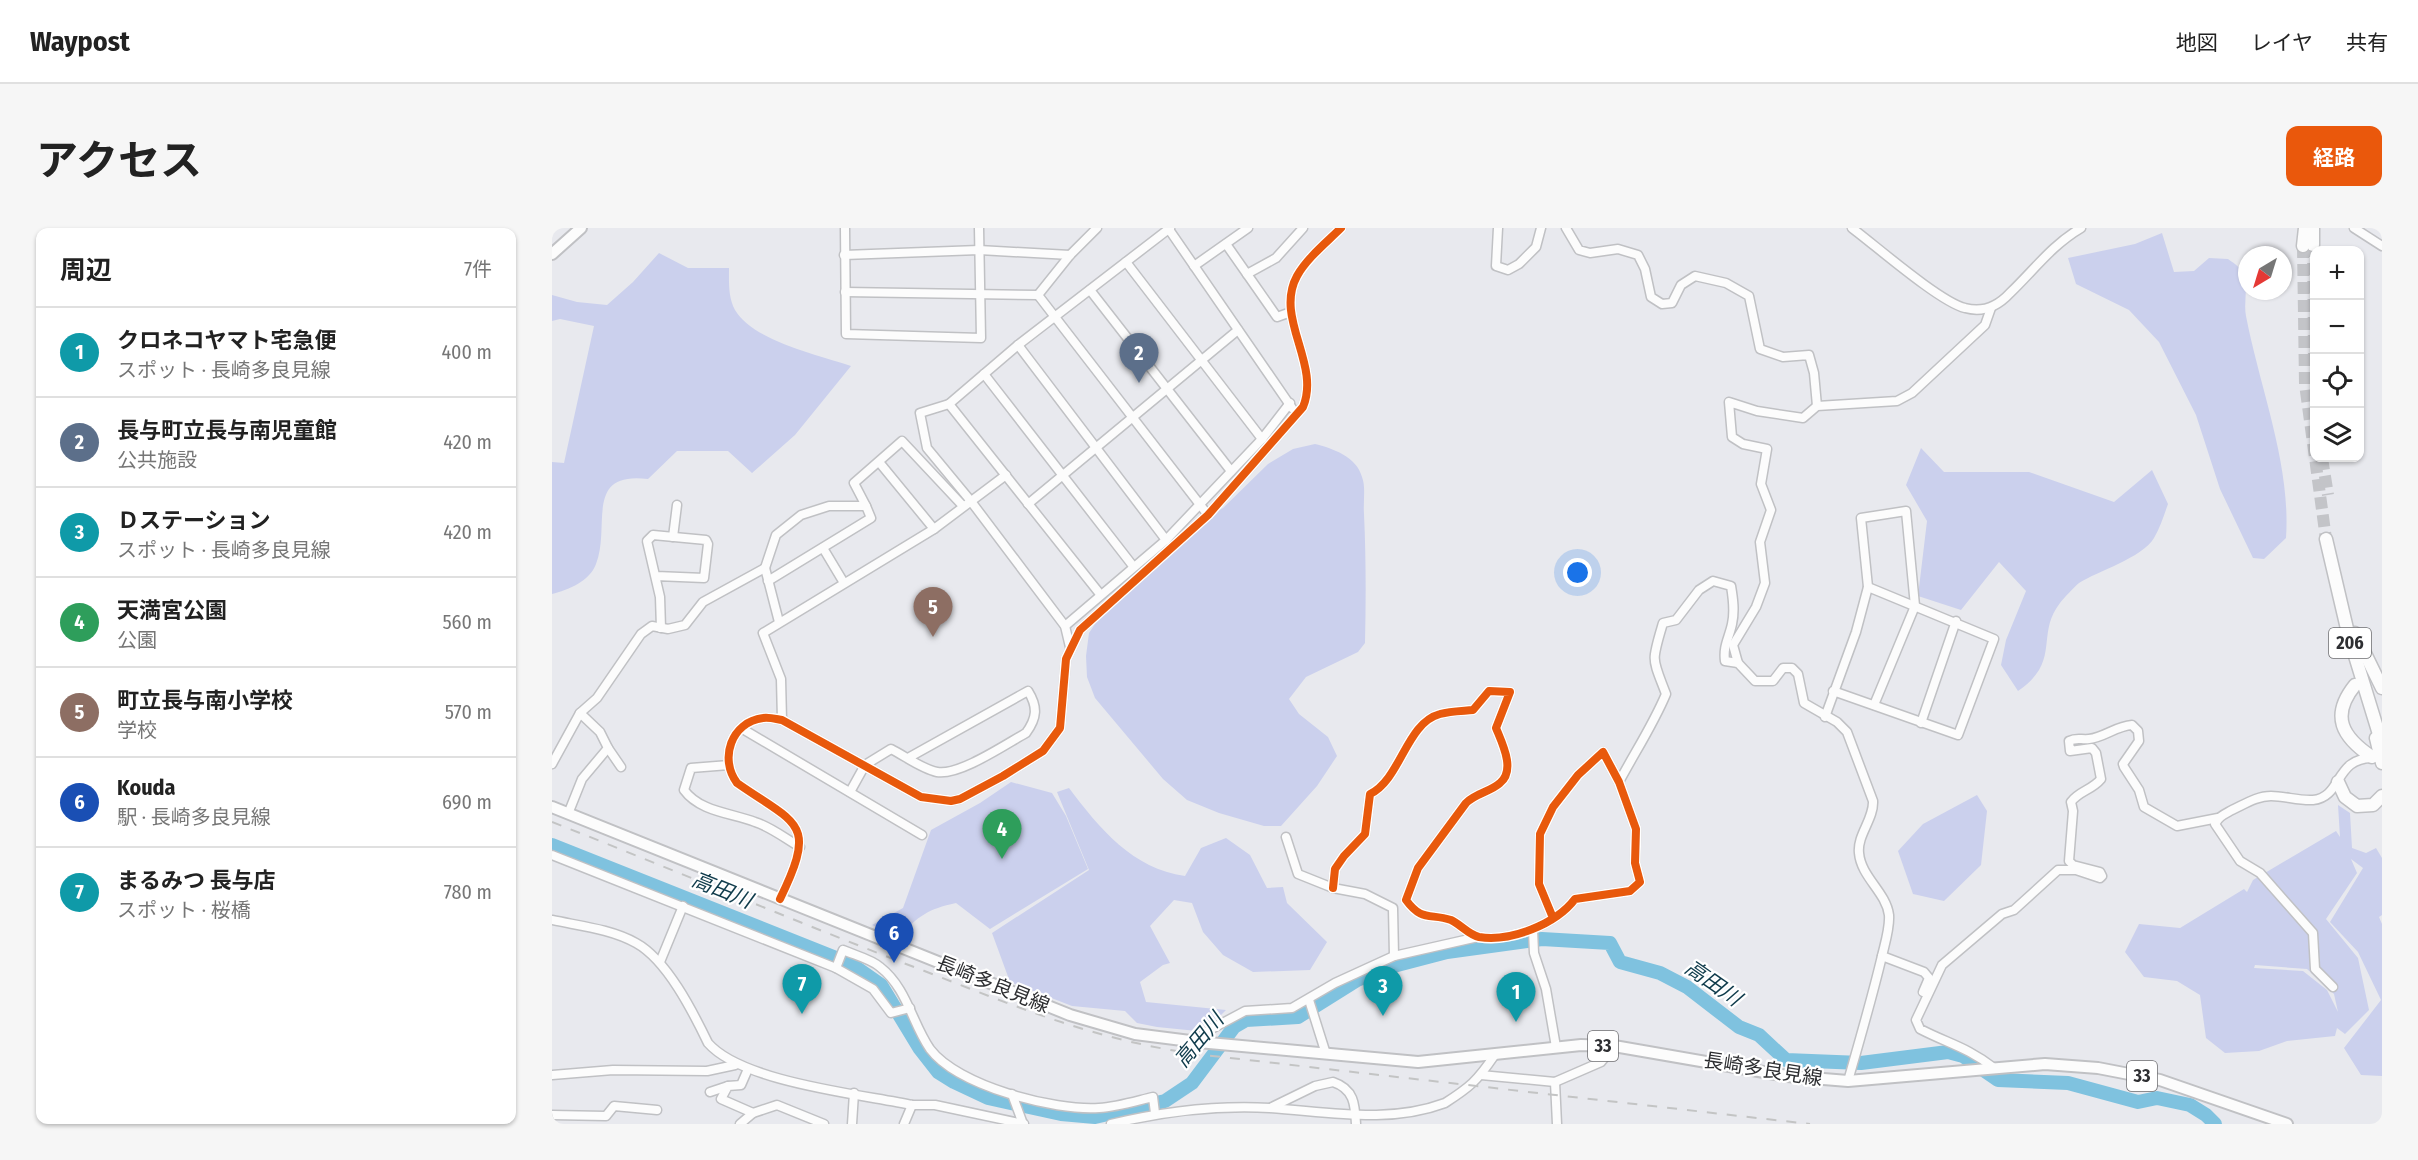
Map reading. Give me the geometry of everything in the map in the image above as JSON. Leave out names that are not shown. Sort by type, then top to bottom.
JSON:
[{"type":"highway","name":"206","points":[[2382,729],[2353,630],[2330,538],[2358,681],[2382,744]]},
{"type":"highway","points":[[2353,630],[2382,688]]},
{"type":"highway","points":[[2358,681],[2342,704],[2343,724],[2350,739],[2377,760]]},
{"type":"highway","points":[[2358,681],[2377,760]]},
{"type":"highway","points":[[2338,782],[2345,797],[2357,806],[2373,805],[2382,795]]},
{"type":"main road","points":[[552,254],[581,228]]},
{"type":"main road","name":"長崎多良見線","points":[[552,807],[1070,1015],[1135,1034],[1203,1043],[1418,1062],[1494,1056],[1556,1047],[1614,1046],[1787,1076],[1849,1076],[2045,1064],[2122,1072],[2199,1092],[2287,1124]]},
{"type":"street","points":[[844,228],[846,334],[981,338],[979,228]]},
{"type":"street","points":[[1084,228],[1084,239]]},
{"type":"street","points":[[1038,295],[1084,239],[1097,228]]},
{"type":"street","points":[[1070,647],[1065,626],[967,503],[927,448],[920,413],[949,404],[1018,345],[1169,228],[1297,416]]},
{"type":"street","points":[[1194,266],[1248,228]]},
{"type":"street","points":[[1247,274],[1276,258],[1303,228]]},
{"type":"street","points":[[780,899],[797,863],[800,847],[796,829],[788,815],[737,783],[729,765],[731,742],[741,728],[764,718],[782,720],[930,800],[960,799],[1004,777],[1043,751],[1059,728],[1064,674],[1070,647],[1080,630],[1208,515],[1297,416],[1306,399],[1309,384],[1291,312],[1292,290],[1297,275],[1341,228]]},
{"type":"street","points":[[1498,228],[1496,266],[1508,270],[1519,264],[1536,247],[1541,228]]},
{"type":"street","points":[[1566,228],[1580,250],[1590,253],[1618,249],[1638,255],[1645,269],[1651,297],[1662,304],[1672,303],[1681,285],[1695,276],[1726,283],[1749,296],[1760,348],[1783,357],[1809,355],[1814,373],[1817,406]]},
{"type":"street","points":[[1852,228],[1952,303],[1977,310],[1990,308],[2010,293],[2049,250],[2081,228]]},
{"type":"street","points":[[2354,228],[2382,246]]},
{"type":"street","points":[[1226,244],[1277,317],[1291,312]]},
{"type":"street","points":[[844,255],[979,250],[1070,255]]},
{"type":"street","points":[[1126,262],[1262,439]]},
{"type":"street","points":[[1090,290],[1231,471]]},
{"type":"street","points":[[845,292],[1038,295]]},
{"type":"street","points":[[1038,295],[1208,515]]},
{"type":"street","points":[[1849,1076],[1881,956],[1889,915],[1885,902],[1865,872],[1858,855],[1859,846],[1874,810],[1873,801],[1846,732],[1837,722],[1804,703],[1798,674],[1792,668],[1782,668],[1773,681],[1755,681],[1738,663],[1733,645],[1756,607],[1765,583],[1760,542],[1771,510],[1761,484],[1768,459],[1767,449],[1743,444],[1732,437],[1729,402],[1757,411],[1803,418],[1817,406],[1897,400],[1912,393],[1985,325],[1990,308]]},
{"type":"street","points":[[1028,504],[1063,478],[1238,330]]},
{"type":"street","points":[[1018,345],[1166,540]]},
{"type":"street","points":[[984,374],[1133,566]]},
{"type":"street","points":[[1065,626],[1166,540],[1262,439],[1290,403]]},
{"type":"street","points":[[949,404],[1100,594]]},
{"type":"street","points":[[768,581],[872,518],[854,483],[902,441],[967,503]]},
{"type":"street","points":[[879,462],[934,530]]},
{"type":"street","points":[[782,720],[782,679],[763,633],[934,530],[1006,475]]},
{"type":"street","points":[[673,537],[677,505]]},
{"type":"street","points":[[778,622],[765,568],[776,535],[801,515],[829,506],[866,506]]},
{"type":"street","points":[[1825,717],[1856,632],[1868,587],[1861,518],[1906,512],[1915,606],[1874,705]]},
{"type":"street","points":[[656,576],[704,578],[708,544],[706,540],[653,535],[647,541],[660,597],[661,628]]},
{"type":"street","points":[[823,548],[844,583]]},
{"type":"street","points":[[552,764],[580,713],[597,698],[641,634],[652,626],[661,628],[685,625],[703,602],[765,568]]},
{"type":"street","points":[[1619,782],[1640,742],[1651,728],[1666,694],[1656,673],[1653,657],[1663,623],[1676,620],[1692,598],[1713,580],[1731,586],[1734,600],[1732,623],[1724,648],[1725,661],[1738,663]]},
{"type":"street","points":[[1833,691],[1958,735],[1994,639],[1956,621],[1868,587]]},
{"type":"street","points":[[1921,723],[1956,621]]},
{"type":"street","points":[[850,792],[865,765],[891,749],[908,758],[936,772],[951,773],[1026,733],[1033,722],[1035,702],[1028,691],[908,758]]},
{"type":"street","points":[[1333,888],[1335,869],[1344,855],[1365,834],[1370,794],[1381,788],[1415,732],[1437,714],[1473,710],[1489,691],[1510,692],[1496,728],[1506,753],[1507,772],[1500,783],[1476,794],[1466,803],[1418,868],[1406,900],[1425,917],[1450,920],[1478,937]]},
{"type":"street","points":[[580,713],[600,732],[621,767]]},
{"type":"street","points":[[1919,1010],[1942,965],[2001,914],[2014,910],[2058,870],[2076,870],[2100,878],[2102,876],[2100,872],[2073,865],[2069,861],[2073,811],[2071,802],[2077,794],[2096,785],[2101,779],[2096,753],[2092,748],[2070,751],[2069,741],[2075,738],[2090,739],[2120,726],[2132,724],[2138,730],[2139,741],[2123,764],[2124,767],[2139,790],[2144,807],[2177,826],[2218,818],[2253,799],[2270,796],[2316,800],[2338,782],[2344,768],[2350,764],[2377,760]]},
{"type":"street","points":[[741,728],[922,835]]},
{"type":"street","points":[[568,814],[582,779],[608,748]]},
{"type":"street","points":[[1203,1043],[1204,1033],[1245,1011],[1292,1008],[1335,983],[1394,956],[1478,937],[1533,932],[1567,909],[1575,898],[1630,891],[1640,882],[1635,863],[1636,829],[1619,782],[1603,752],[1597,755],[1553,807],[1544,824],[1538,845],[1539,884],[1553,918]]},
{"type":"street","points":[[729,765],[691,768],[684,790],[691,799],[724,814],[757,822],[800,847]]},
{"type":"street","points":[[2218,818],[2215,824],[2240,861],[2260,873],[2313,933],[2315,969],[2333,987]]},
{"type":"street","points":[[1286,837],[1298,874],[1333,888],[1365,894],[1393,908],[1394,956]]},
{"type":"street","points":[[552,855],[836,968],[873,989],[891,1013],[910,1008]]},
{"type":"street","points":[[660,962],[683,906]]},
{"type":"street","points":[[552,920],[616,934],[638,944],[660,962],[708,1043],[718,1054],[735,1065],[770,1077],[912,1105],[935,1105],[1023,1124]]},
{"type":"street","points":[[1533,932],[1556,1047]]},
{"type":"street","points":[[836,968],[843,950],[879,966],[892,979],[932,1051],[948,1067],[990,1088],[1078,1108],[1101,1108],[1153,1097],[1155,1111]]},
{"type":"street","points":[[1881,956],[1924,972],[1929,978],[1916,1020],[1920,1029],[1946,1042],[1962,1046],[1992,1068]]},
{"type":"street","points":[[1309,1000],[1326,1054]]},
{"type":"street","points":[[1481,1075],[1555,1082],[1600,1062],[1614,1046]]},
{"type":"street","points":[[1111,1124],[1155,1111],[1204,1106],[1271,1108],[1356,1122],[1395,1122],[1429,1113],[1472,1086],[1494,1056]]},
{"type":"street","points":[[552,1075],[613,1070],[707,1071],[735,1065]]},
{"type":"street","points":[[710,1092],[728,1086],[741,1085],[748,1068]]},
{"type":"street","points":[[1271,1108],[1315,1086],[1333,1082],[1350,1093],[1355,1106],[1356,1122]]},
{"type":"street","points":[[1555,1082],[1557,1124]]},
{"type":"street","points":[[728,1086],[721,1099],[753,1113]]},
{"type":"street","points":[[852,1124],[854,1093]]},
{"type":"street","points":[[1012,1094],[1023,1124]]},
{"type":"street","points":[[740,1124],[753,1113],[777,1105],[824,1124]]},
{"type":"street","points":[[904,1124],[912,1105]]},
{"type":"street","points":[[552,1115],[606,1116],[614,1106],[657,1110]]},
{"type":"shaded area","points":[[2162,233],[2174,272],[2194,271],[2209,258],[2228,259],[2238,266],[2238,300],[2245,300],[2246,316],[2284,482],[2286,538],[2264,559],[2253,558],[2220,489],[2196,415],[2159,342],[2129,310],[2076,284],[2068,258],[2135,244]]},
{"type":"shaded area","points":[[659,253],[688,268],[729,268],[731,300],[735,310],[744,321],[756,330],[788,346],[851,366],[795,435],[752,473],[728,451],[677,451],[648,479],[628,479],[615,484],[607,493],[603,505],[600,549],[593,570],[578,584],[552,594],[552,462],[564,463],[594,326],[560,319],[552,321],[552,295],[577,302],[607,305],[633,282]]},
{"type":"shaded area","points":[[1315,444],[1343,454],[1355,464],[1363,481],[1365,643],[1358,652],[1306,677],[1289,699],[1299,714],[1328,737],[1337,756],[1317,786],[1281,826],[1264,826],[1219,813],[1187,800],[1163,779],[1095,698],[1087,677],[1086,656],[1089,633],[1107,606],[1184,530],[1223,508],[1268,464],[1293,449]]},
{"type":"shaded area","points":[[1921,448],[1944,472],[2029,472],[2114,502],[2152,470],[2168,504],[2158,530],[2148,545],[2130,558],[2079,583],[2060,603],[2049,626],[2040,669],[2018,691],[2001,665],[2006,640],[2026,591],[1999,562],[1961,610],[1918,596],[1927,521],[1906,485]]},
{"type":"shaded area","points":[[1011,782],[1052,793],[1066,816],[1088,869],[990,929],[956,903],[924,914],[899,937],[872,925],[903,908],[931,830],[980,803]]},
{"type":"shaded area","points":[[1069,788],[1105,832],[1133,856],[1166,872],[1185,876],[1201,848],[1226,838],[1250,855],[1267,888],[1283,887],[1287,903],[1327,942],[1310,970],[1253,972],[1223,955],[1203,932],[1192,903],[1174,900],[1150,926],[1170,963],[1163,965],[1140,982],[1146,1002],[1226,1010],[1197,1031],[1137,1023],[1125,1011],[1072,1006],[1010,982],[992,933],[1089,870],[1057,792]]},
{"type":"shaded area","points":[[1977,795],[1987,811],[1981,865],[1944,901],[1913,894],[1898,851],[1923,824]]},
{"type":"shaded area","points":[[2338,805],[2350,813],[2352,848],[2366,853],[2376,848],[2382,858],[2382,915],[2379,917],[2382,924],[2382,1076],[2361,1075],[2344,1048],[2381,1000],[2358,952],[2330,922],[2363,868],[2351,859],[2357,873],[2326,919],[2358,958],[2369,1010],[2345,1034],[2337,1028],[2335,1036],[2287,1041],[2259,1051],[2225,1053],[2206,1038],[2200,995],[2177,981],[2144,977],[2125,952],[2139,924],[2180,928],[2244,889],[2247,892],[2253,880],[2336,831],[2340,837]],"holes":[[[2255,965],[2307,969],[2334,994],[2338,1012],[2327,990],[2303,971],[2254,968]]]},
{"type":"waterway","name":"高田川","points":[[552,845],[851,964],[881,985],[920,1049],[938,1072],[988,1098],[1061,1114],[1095,1117],[1165,1101],[1192,1083],[1234,1027],[1246,1020],[1298,1017],[1357,980],[1382,969],[1447,952],[1542,939],[1610,943],[1620,962],[1660,973],[1687,987],[1739,1027],[1759,1035],[1786,1060],[1861,1063],[1948,1052],[1963,1056],[1998,1080],[2068,1083],[2138,1102],[2157,1098],[2190,1105],[2215,1124]]},
{"type":"tunnel","points":[[2313,245],[2314,354]]},
{"type":"tunnel","points":[[2303,246],[2305,384],[2326,539]]},
{"type":"tunnel","points":[[2323,462],[2328,495]]},
{"type":"railway","points":[[552,822],[996,999],[1096,1033],[1131,1042],[1204,1055],[1810,1124]]},
{"type":"cycle path","points":[[780,899],[792,873],[798,854],[799,839],[795,828],[787,818],[737,783],[729,763],[731,743],[736,734],[752,721],[765,718],[782,720],[921,797],[951,801],[960,799],[1003,776],[1043,751],[1060,728],[1066,659],[1080,630],[1208,515],[1303,407],[1307,391],[1306,374],[1294,325],[1291,292],[1297,276],[1306,263],[1341,228]]},
{"type":"cycle path","points":[[1333,888],[1335,869],[1365,834],[1370,794],[1381,787],[1419,728],[1429,719],[1440,714],[1473,710],[1489,691],[1510,692],[1496,728],[1506,756],[1505,778],[1496,786],[1466,803],[1418,868],[1406,900],[1422,914],[1451,920],[1475,936],[1492,938],[1518,934],[1545,923],[1556,916],[1567,908],[1575,899],[1630,891],[1640,882],[1635,863],[1636,829],[1619,782],[1603,752],[1578,775],[1553,807],[1540,834],[1539,884],[1553,918]]},
{"type":"place","name":"長与町立長与南児童館","points":[[1139,383]]},
{"type":"place","name":"町立長与南小学校","points":[[933,637]]},
{"type":"place","name":"天満宮公園","points":[[1002,859]]},
{"type":"place","name":"Kouda","points":[[894,963]]},
{"type":"place","name":"まるみつ 長与店","points":[[802,1014]]},
{"type":"place","name":"Ｄステーション","points":[[1383,1016]]},
{"type":"place","name":"クロネコヤマト宅急便","points":[[1516,1022]]}]
